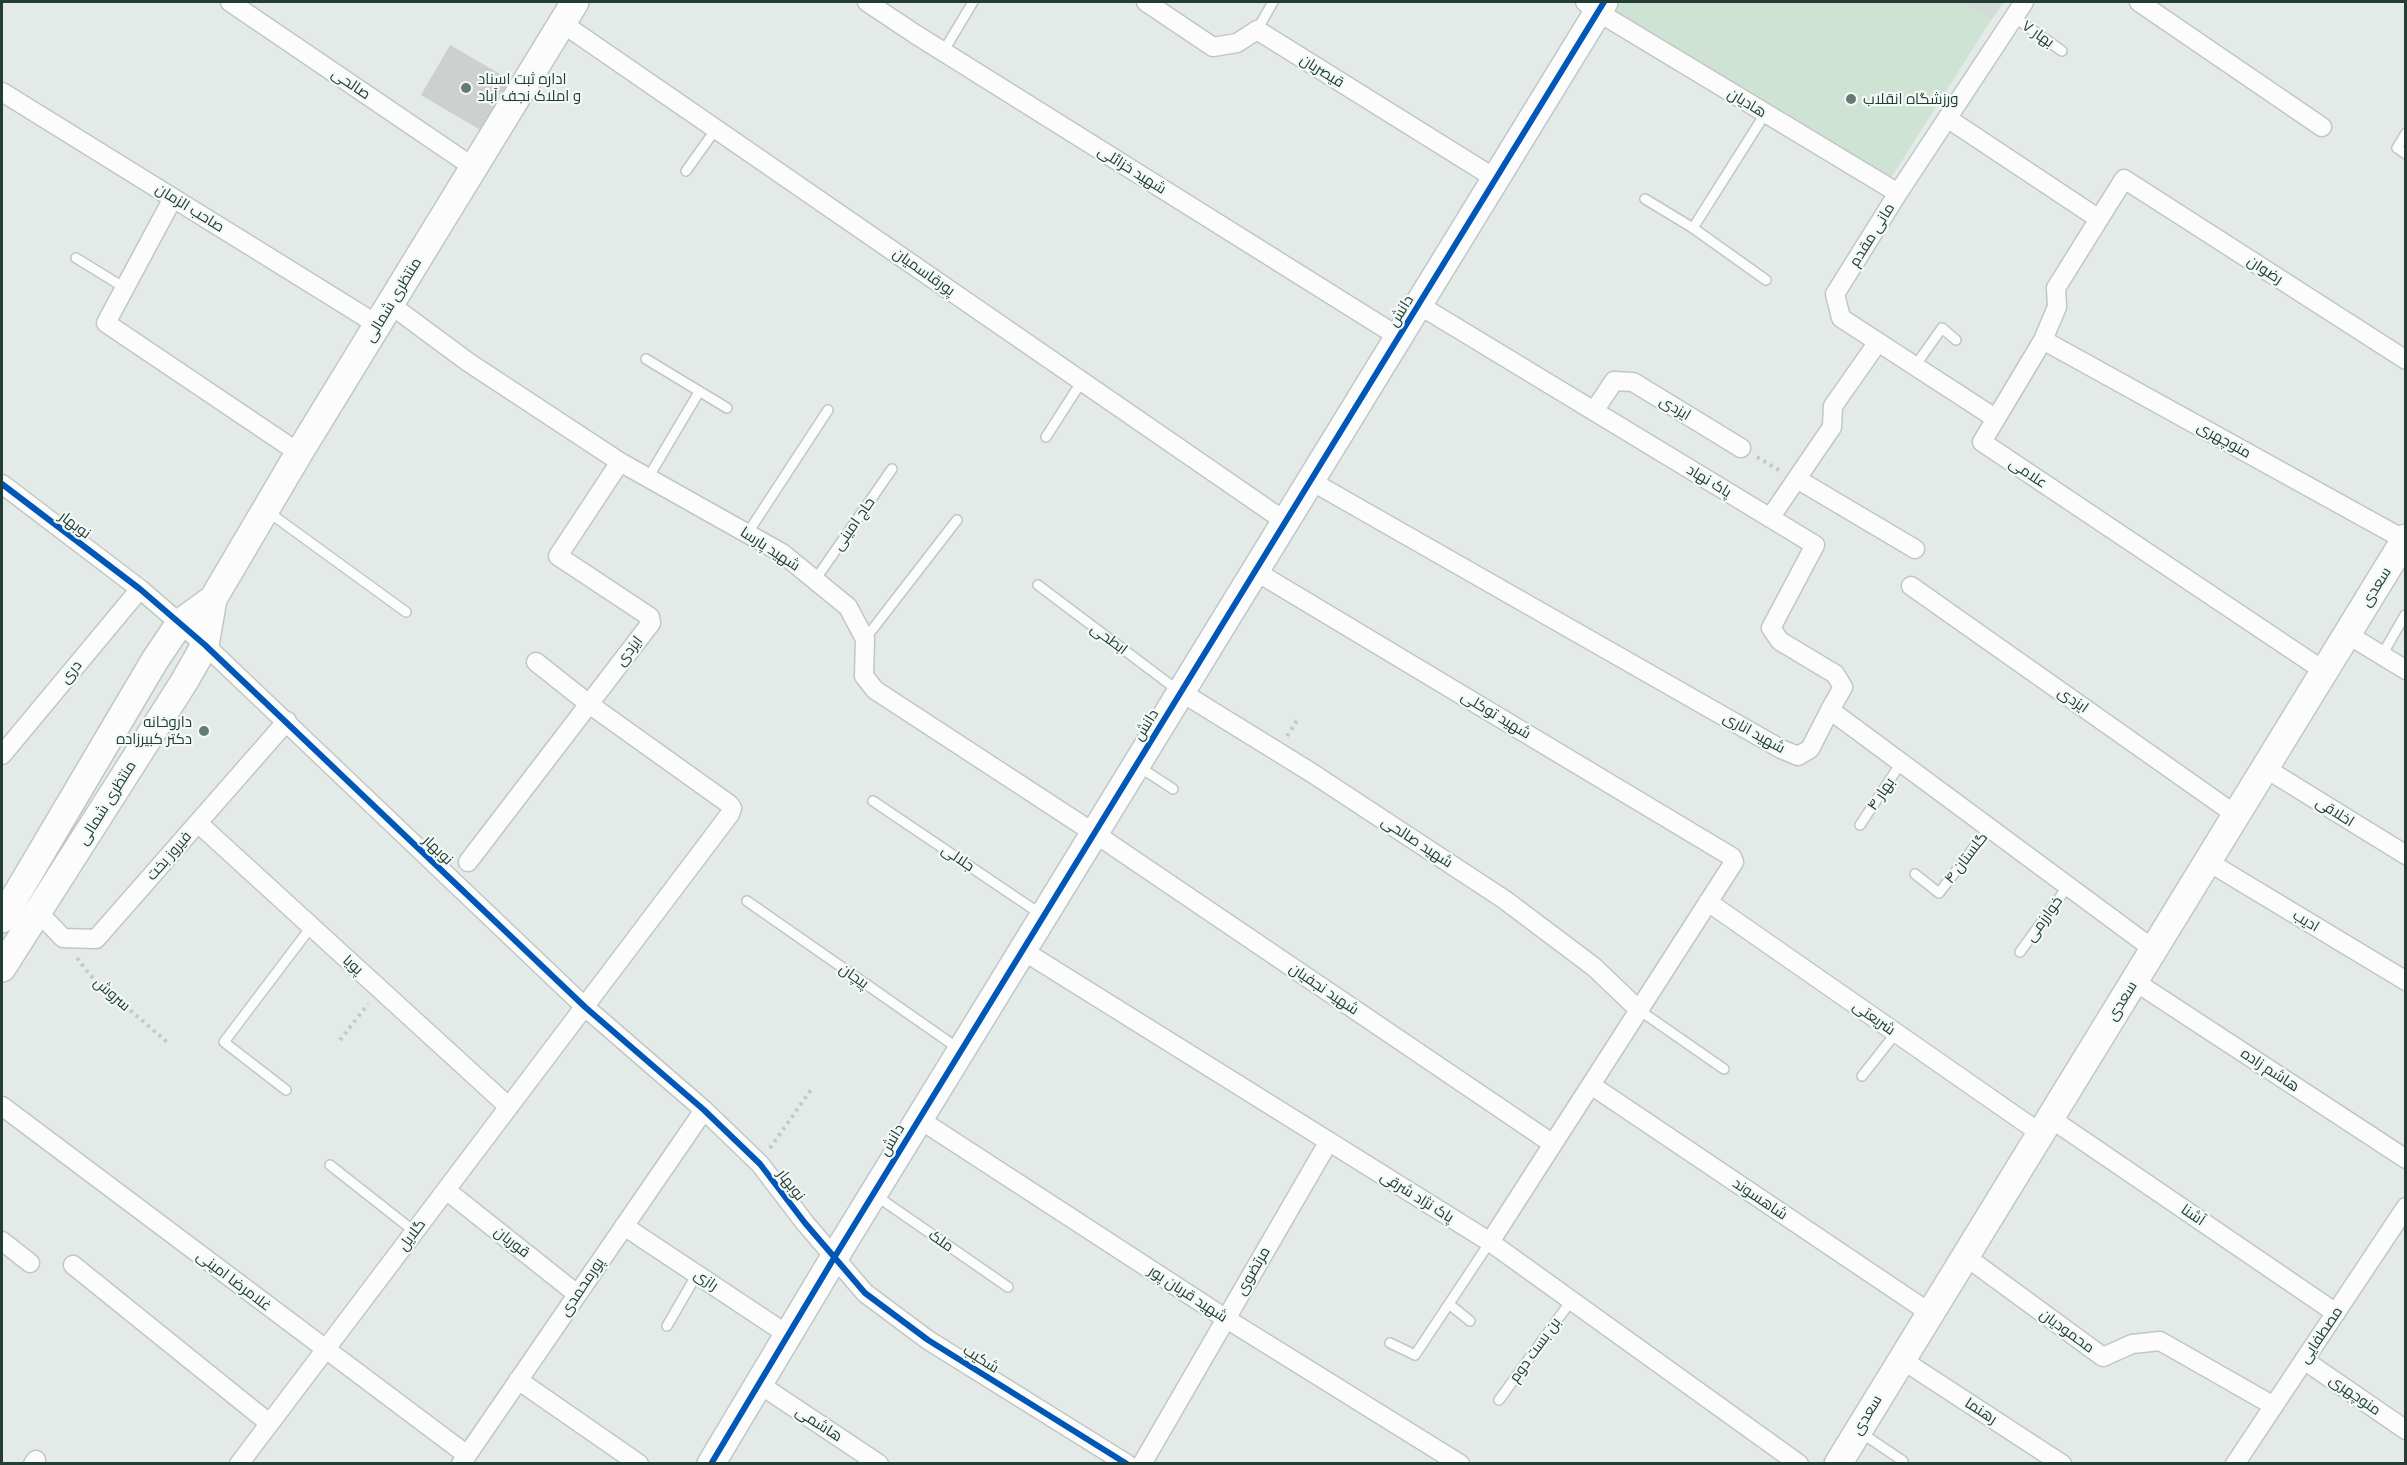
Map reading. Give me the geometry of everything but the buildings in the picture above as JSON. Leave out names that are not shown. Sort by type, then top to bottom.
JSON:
[{"type":"street","name":"صالحی","points":[[230,2],[250,7],[472,167]]},
{"type":"street","name":"شهید خزائلی","points":[[867,2],[1399,337]]},
{"type":"street","points":[[1146,2],[1213,47],[1237,43],[1257,30]]},
{"type":"street","points":[[2139,2],[2322,127]]},
{"type":"street","name":"هادیان","points":[[1596,5],[1765,114],[1898,193]]},
{"type":"street","name":"دانش","points":[[711,1464],[1022,950],[1496,179],[1596,5]]},
{"type":"street","name":"مانی مقدم","points":[[1995,418],[1841,318],[1835,294],[1898,193],[2019,9]]},
{"type":"street","name":"منتظری شمالی","points":[[2,969],[205,645],[213,599],[265,509],[568,12]]},
{"type":"street","name":"پورقاسمیان","points":[[568,12],[716,129],[1286,522]]},
{"type":"street","name":"قیصریان","points":[[1257,30],[1496,179]]},
{"type":"street","name":"صاحب الزمان","points":[[2,92],[173,198],[385,315]]},
{"type":"street","points":[[1947,118],[2099,219]]},
{"type":"street","name":"علامی","points":[[2124,179],[2056,288],[2057,308],[2043,340],[1982,442],[2324,671]]},
{"type":"street","name":"رضوان","points":[[2124,179],[2406,360]]},
{"type":"street","points":[[173,198],[106,323],[299,453]]},
{"type":"street","name":"پاک نهاد","points":[[1419,305],[1815,545],[1771,628],[1780,641],[1835,674],[1843,687],[1830,710]]},
{"type":"street","name":"شهید پارسا","points":[[385,315],[468,362],[620,462],[782,553],[848,607],[865,639],[864,676],[875,690],[1094,833]]},
{"type":"street","name":"منوچهری","points":[[2043,340],[2405,539]]},
{"type":"street","points":[[1770,518],[1832,427],[1833,406],[1878,342]]},
{"type":"street","name":"ایزدی","points":[[1594,411],[1614,381],[1633,382],[1741,448]]},
{"type":"street","name":"ایزدی","points":[[468,862],[652,620],[558,556],[620,462]]},
{"type":"street","points":[[1797,479],[1915,549]]},
{"type":"street","name":"شهید اناری","points":[[1311,481],[1781,749],[1798,756],[1810,748],[1830,710]]},
{"type":"street","name":"نوبهار","points":[[2,484],[140,589],[287,721],[585,1007],[704,1110],[760,1164],[834,1258]]},
{"type":"street","name":"سعدی","points":[[1838,1464],[2405,539]]},
{"type":"street","name":"شهید توکلی","points":[[1255,571],[1732,857],[1734,862],[1708,902]]},
{"type":"street","name":"ایزدی","points":[[1911,586],[2236,815]]},
{"type":"street","name":"دری","points":[[3,750],[140,589]]},
{"type":"street","name":"منتظری شمالی","points":[[2,919],[155,660],[180,623],[213,599]]},
{"type":"street","points":[[2347,634],[2406,670]]},
{"type":"street","points":[[536,662],[589,704]]},
{"type":"street","name":"شهید صالحی","points":[[1181,692],[1312,773],[1505,900],[1594,967],[1639,1010]]},
{"type":"street","name":"گلایل","points":[[238,1464],[730,814],[732,808],[589,704]]},
{"type":"street","points":[[1830,710],[2153,949]]},
{"type":"street","name":"فیروز بخت","points":[[63,938],[96,939],[287,721]]},
{"type":"street","name":"اخلاقی","points":[[2265,768],[2406,855]]},
{"type":"street","name":"پویا","points":[[198,823],[509,1107]]},
{"type":"street","name":"شهید نجفیان","points":[[1094,833],[1553,1144]]},
{"type":"street","name":"ادیب","points":[[2207,861],[2406,981]]},
{"type":"street","points":[[1490,1242],[1708,902]]},
{"type":"street","name":"شریعتی","points":[[1708,902],[1896,1033],[2045,1126]]},
{"type":"street","points":[[38,912],[63,938]]},
{"type":"street","name":"پاک نژاد شرقی","points":[[1022,950],[1490,1242],[1799,1464]]},
{"type":"street","name":"هاشم زاده","points":[[2134,981],[2406,1159]]},
{"type":"street","name":"شاهسوند","points":[[1591,1085],[1930,1313]]},
{"type":"street","name":"غلامرضا امینی","points":[[2,1106],[325,1350],[464,1460]]},
{"type":"street","name":"پورمحمدی","points":[[464,1460],[704,1110]]},
{"type":"street","name":"شهید قربان پور","points":[[919,1119],[1225,1318],[1460,1464]]},
{"type":"street","name":"آشنا","points":[[2045,1126],[2336,1313]]},
{"type":"street","name":"مرتضوی","points":[[1142,1464],[1329,1141]]},
{"type":"street","name":"قوریان","points":[[446,1190],[577,1294]]},
{"type":"street","name":"مصطفایی","points":[[2235,1464],[2406,1207]]},
{"type":"street","name":"رازی","points":[[624,1226],[788,1335]]},
{"type":"street","points":[[2,1241],[30,1263]]},
{"type":"street","name":"محمودیان","points":[[1965,1256],[2103,1357],[2132,1344],[2160,1341],[2274,1406]]},
{"type":"street","name":"شکیب","points":[[834,1258],[865,1293],[928,1340],[1127,1464]]},
{"type":"street","points":[[73,1265],[269,1423]]},
{"type":"street","name":"رهنما","points":[[1901,1359],[2062,1464]]},
{"type":"street","name":"منوچهری","points":[[2304,1360],[2406,1430]]},
{"type":"street","points":[[518,1380],[639,1464]]},
{"type":"street","name":"هاشمی","points":[[759,1384],[879,1464]]},
{"type":"lane","points":[[942,51],[973,2]]},
{"type":"lane","points":[[1257,30],[1273,2]]},
{"type":"lane","name":"بهار ۷","points":[[2019,9],[2062,51]]},
{"type":"lane","points":[[1693,228],[1765,114]]},
{"type":"lane","points":[[686,171],[716,129]]},
{"type":"lane","points":[[2406,133],[2397,148],[2406,154]]},
{"type":"lane","points":[[1645,198],[1693,228],[1766,280]]},
{"type":"lane","points":[[76,258],[125,288]]},
{"type":"lane","points":[[1915,366],[1942,328],[1956,340]]},
{"type":"lane","points":[[646,359],[728,408]]},
{"type":"lane","points":[[1046,437],[1082,381]]},
{"type":"lane","points":[[648,478],[699,392]]},
{"type":"lane","points":[[747,534],[828,410]]},
{"type":"lane","name":"حاج امینی","points":[[815,580],[892,469]]},
{"type":"lane","points":[[265,509],[406,612]]},
{"type":"lane","points":[[865,639],[957,520]]},
{"type":"lane","name":"ابطحی","points":[[1038,585],[1181,692]]},
{"type":"lane","points":[[2382,656],[2405,615]]},
{"type":"lane","name":"بهار ۴","points":[[1860,825],[1901,763]]},
{"type":"lane","points":[[1136,765],[1173,789]]},
{"type":"lane","name":"جلالی","points":[[873,801],[1043,916]]},
{"type":"lane","name":"گلستان ۴","points":[[1915,874],[1939,893],[1989,828]]},
{"type":"lane","name":"خوارزمی","points":[[2020,952],[2068,886]]},
{"type":"lane","name":"پیچان","points":[[747,901],[961,1050]]},
{"type":"lane","points":[[286,1090],[224,1042],[311,927]]},
{"type":"lane","points":[[1639,1010],[1724,1069]]},
{"type":"lane","points":[[1862,1076],[1896,1033]]},
{"type":"lane","points":[[330,1165],[415,1232]]},
{"type":"lane","name":"ملک","points":[[873,1194],[1008,1287]]},
{"type":"lane","points":[[1390,1343],[1415,1355],[1490,1242]]},
{"type":"lane","points":[[667,1326],[697,1274]]},
{"type":"lane","name":"بن بست دوم","points":[[1499,1400],[1572,1301]]},
{"type":"lane","points":[[1449,1304],[1470,1321]]},
{"type":"lane","points":[[1858,1431],[1903,1461]]},
{"type":"path","points":[[1741,448],[1797,479]]},
{"type":"path","points":[[340,1040],[380,990]]},
{"type":"path","points":[[760,1164],[813,1087]]},
{"type":"shaded area","points":[[1960,2],[2004,2],[1991,20]]},
{"type":"green space","name":"ورزشگاه انقلاب","points":[[1621,2],[1960,2],[1991,20],[1891,178],[1615,11]]},
{"type":"cycle path","points":[[711,1464],[834,1258],[1604,2]]},
{"type":"cycle path","points":[[2,484],[140,589],[205,645],[585,1007],[704,1110],[760,1164],[805,1223],[865,1293],[928,1340],[1127,1464]]},
{"type":"place","name":"اداره ثبت اسناد و املاک نجف آباد","points":[[466,88]]},
{"type":"place","name":"ورزشگاه انقلاب","points":[[1851,99]]},
{"type":"place","name":"داروخانه دکتر کبیرزاده","points":[[204,731]]}]
